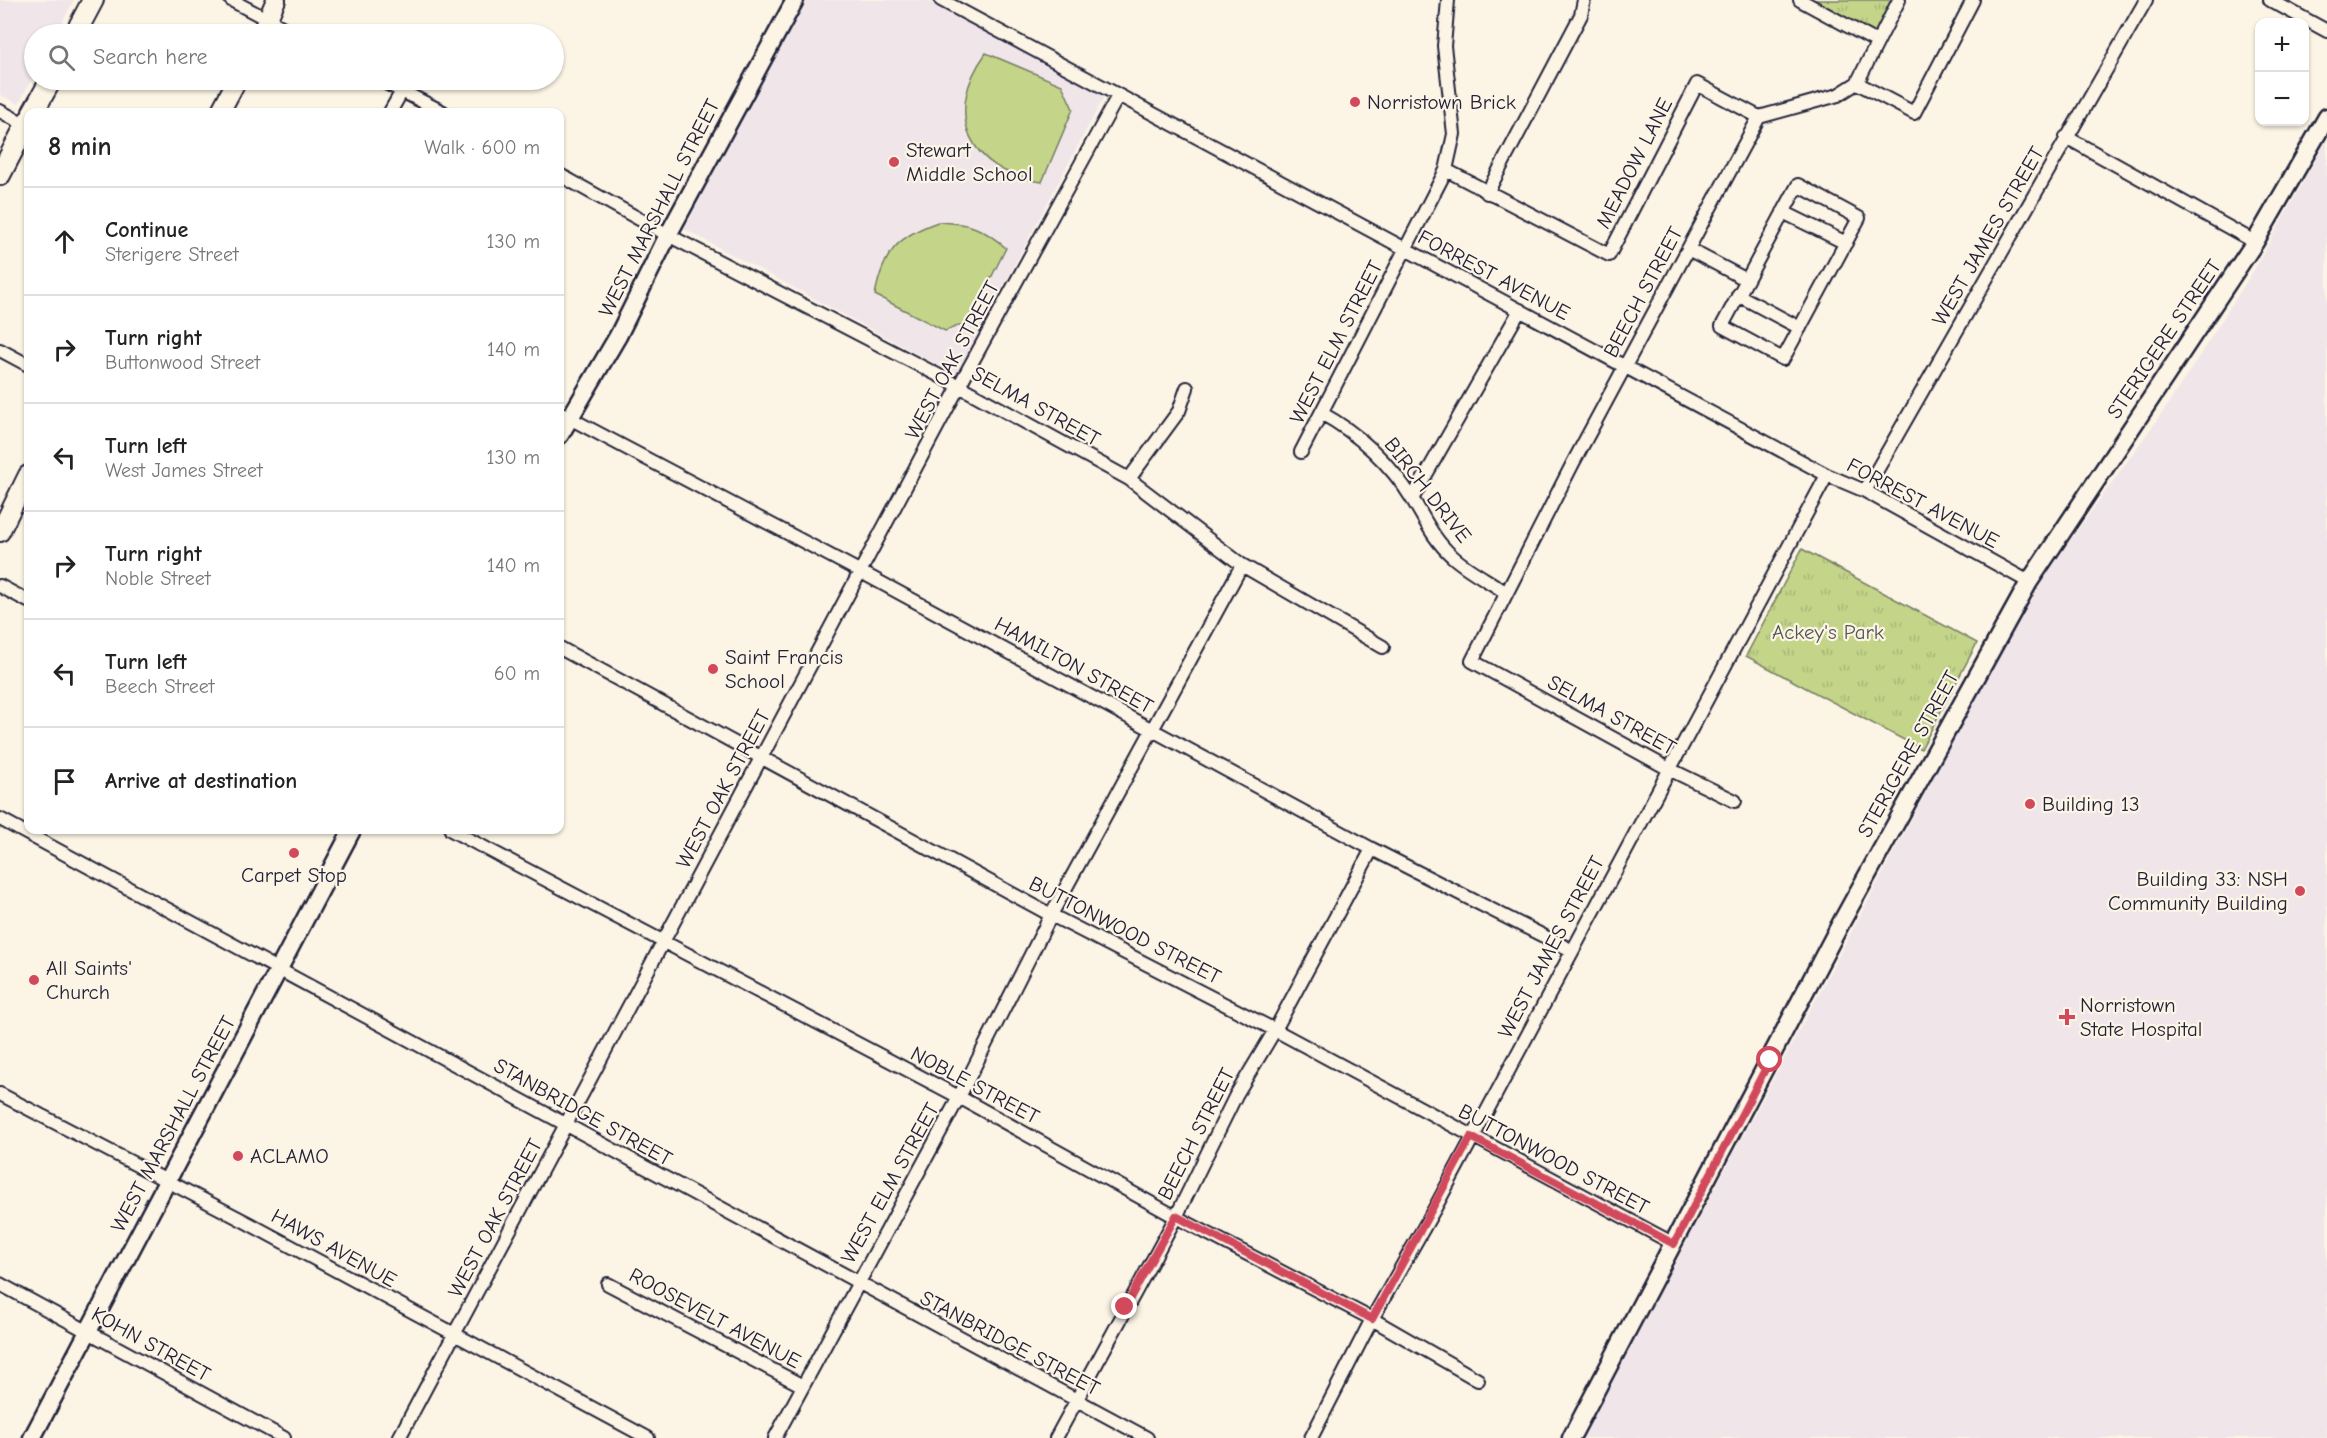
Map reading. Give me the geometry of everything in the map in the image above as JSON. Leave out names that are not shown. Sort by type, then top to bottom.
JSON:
[{"type":"main road","points":[[80,24],[93,0]]},
{"type":"main road","points":[[265,24],[276,0]]},
{"type":"main road","points":[[36,108],[46,90]]},
{"type":"main road","points":[[222,108],[232,90]]},
{"type":"main road","points":[[0,175],[24,130]]},
{"type":"main road","points":[[0,532],[24,483]]},
{"type":"street","points":[[231,0],[260,24]]},
{"type":"street","name":"WEST MARSHALL STREET","points":[[564,416],[618,336],[668,235],[795,0]]},
{"type":"street","name":"FORREST AVENUE","points":[[941,0],[1827,475],[1865,491],[2029,582]]},
{"type":"street","name":"WEST ELM STREET","points":[[1301,452],[1446,170],[1454,134],[1444,46],[1448,0]]},
{"type":"street","points":[[1487,193],[1581,15],[1584,0]]},
{"type":"street","points":[[1800,0],[1877,42]]},
{"type":"street","points":[[1759,117],[1838,95],[1857,83],[1899,0]]},
{"type":"street","points":[[1857,83],[1914,113],[1973,0]]},
{"type":"street","name":"WEST JAMES STREET","points":[[1865,491],[2146,0]]},
{"type":"street","points":[[2270,0],[2327,31]]},
{"type":"street","name":"MEADOW LANE","points":[[1446,170],[1609,255],[1696,84],[1759,117]]},
{"type":"street","points":[[392,108],[402,91],[435,108]]},
{"type":"street","name":"WEST OAK STREET","points":[[399,1438],[762,760],[801,681],[959,386],[1118,96]]},
{"type":"street","points":[[0,111],[24,119]]},
{"type":"street","name":"BEECH STREET","points":[[1472,661],[1505,592],[1759,117]]},
{"type":"street","name":"STERIGERE STREET","points":[[1571,1438],[1842,921],[2029,582],[2255,242],[2327,117]]},
{"type":"street","points":[[2066,137],[2255,242]]},
{"type":"street","name":"SELMA STREET","points":[[564,177],[668,235],[959,386],[1129,479],[1242,565],[1383,647]]},
{"type":"street","points":[[1798,184],[1859,218],[1783,359],[1722,326],[1783,212],[1798,184]]},
{"type":"street","points":[[1783,212],[1846,243]]},
{"type":"street","points":[[1688,249],[1747,280]]},
{"type":"street","points":[[1738,295],[1800,328]]},
{"type":"street","points":[[1412,499],[1520,310]]},
{"type":"street","points":[[0,350],[24,363]]},
{"type":"street","points":[[1129,479],[1179,411],[1187,388]]},
{"type":"street","name":"BIRCH DRIVE","points":[[1321,413],[1343,424],[1367,443],[1412,499],[1428,529],[1453,557],[1505,592]]},
{"type":"street","name":"HAMILTON STREET","points":[[564,416],[861,572],[1372,849],[1571,950]]},
{"type":"street","name":"WEST JAMES STREET","points":[[1311,1438],[1372,1319],[1827,475]]},
{"type":"street","name":"WEST ELM STREET","points":[[775,1438],[959,1097],[1051,915],[1242,565]]},
{"type":"street","points":[[0,586],[24,599]]},
{"type":"street","name":"BUTTONWOOD STREET","points":[[564,650],[762,760],[1051,915],[1275,1030],[1674,1244]]},
{"type":"street","name":"SELMA STREET","points":[[1472,661],[1669,769],[1735,801]]},
{"type":"street","name":"STANBRIDGE STREET","points":[[0,819],[24,832]]},
{"type":"street","name":"STANBRIDGE STREET","points":[[28,834],[857,1284],[1147,1438]]},
{"type":"street","name":"WEST MARSHALL STREET","points":[[32,1438],[280,971],[350,834]]},
{"type":"street","name":"NOBLE STREET","points":[[459,834],[959,1097],[1176,1216],[1372,1319],[1478,1380]]},
{"type":"street","name":"BEECH STREET","points":[[1056,1438],[1176,1216],[1236,1095],[1275,1030],[1372,849]]},
{"type":"street","name":"HAWS AVENUE","points":[[0,1094],[168,1181],[648,1438]]},
{"type":"street","name":"KOHN STREET","points":[[0,1284],[284,1438]]},
{"type":"street","name":"ROOSEVELT AVENUE","points":[[609,1284],[802,1386]]},
{"type":"shaded area","points":[[0,0],[74,0],[61,24],[24,24],[24,90],[26,90],[19,104],[0,95]]},
{"type":"shaded area","name":"Stewart Middle School","points":[[804,0],[927,0],[1105,95],[956,375],[684,229]]},
{"type":"shaded area","name":"Norristown State Hospital","points":[[2327,139],[2327,1438],[1582,1438],[2030,596],[2167,406],[2255,268]]},
{"type":"green space","points":[[1803,0],[1899,0],[1877,42]]},
{"type":"green space","points":[[986,53],[1062,85],[1073,109],[1042,182],[1017,176],[996,166],[981,153],[970,137],[965,118],[966,97],[973,76]]},
{"type":"green space","points":[[938,222],[975,228],[990,235],[1006,248],[969,322],[945,331],[875,295],[882,268],[894,248],[912,233]]},
{"type":"green space","name":"Ackey's Park","points":[[1802,549],[1977,643],[1921,749],[1746,656]]},
{"type":"place","name":"Norristown Brick","points":[[1355,102]]},
{"type":"place","name":"Stewart Middle School","points":[[894,162]]},
{"type":"place","name":"Saint Francis School","points":[[713,669]]},
{"type":"place","name":"Building 13","points":[[2030,804]]},
{"type":"place","name":"Carpet Stop","points":[[294,853]]},
{"type":"place","name":"Building 33: NSH Community Building","points":[[2300,891]]},
{"type":"place","name":"All Saints' Church","points":[[34,980]]},
{"type":"place","name":"Norristown State Hospital","points":[[2067,1017]]},
{"type":"place","name":"ACLAMO","points":[[238,1156]]},
{"type":"route","points":[[1125,1307],[1176,1216],[1372,1319],[1435,1208],[1471,1137],[1674,1244],[1770,1060]]}]
